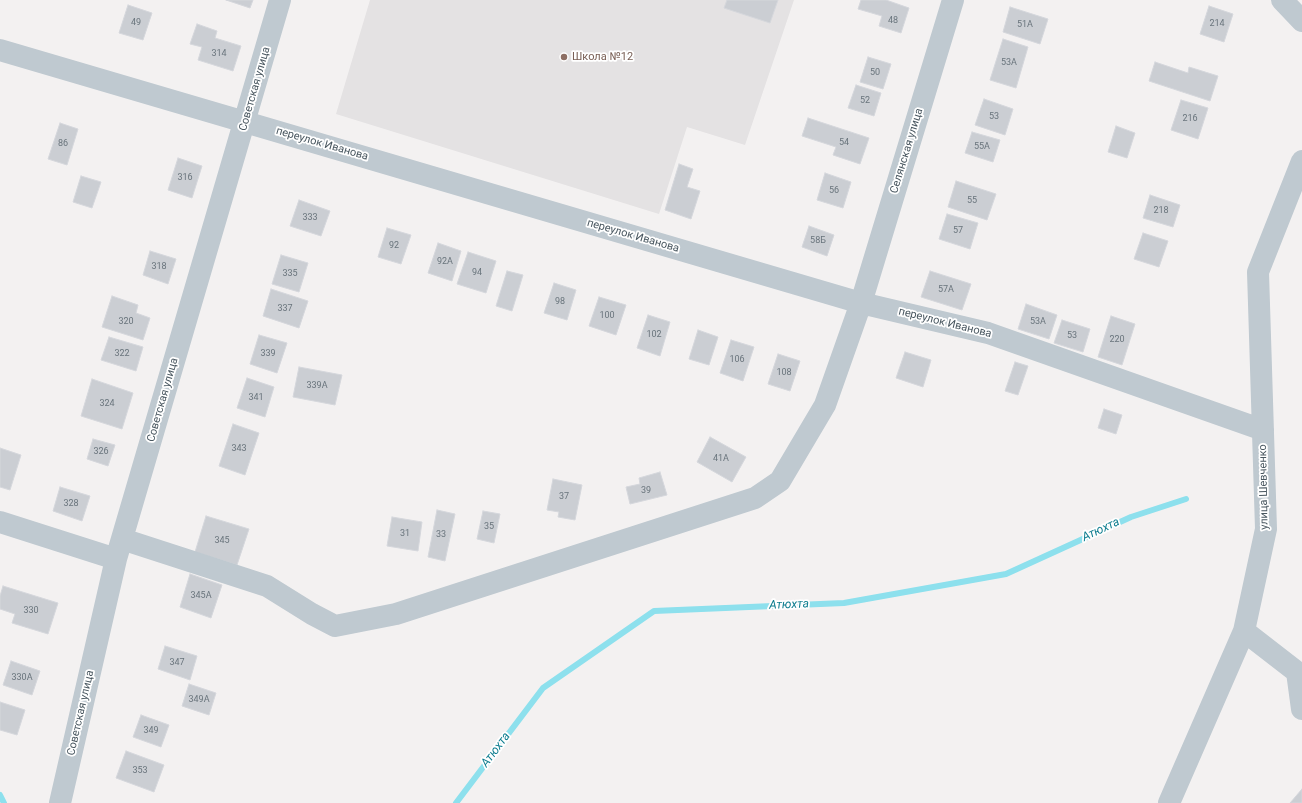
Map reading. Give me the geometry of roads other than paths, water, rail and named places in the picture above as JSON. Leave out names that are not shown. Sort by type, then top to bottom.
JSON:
[{"type":"street","name":"Советская улица","points":[[60,803],[119,549],[246,121],[280,0]]},
{"type":"street","name":"Селянская улица","points":[[0,522],[119,549],[267,586],[312,614],[335,626],[396,614],[755,498],[780,481],[825,405],[861,303],[953,0]]},
{"type":"street","points":[[1282,0],[1302,21]]},
{"type":"street","name":"переулок Иванова","points":[[0,50],[246,121],[861,303],[988,333],[1263,430]]},
{"type":"street","name":"улица Шевченко","points":[[1169,803],[1244,631],[1266,529],[1258,272],[1302,161]]},
{"type":"street","points":[[1244,631],[1299,673],[1302,709]]},
{"type":"waterway","name":"Атюхта","points":[[456,803],[543,688],[654,611],[844,603],[1006,574],[1131,517],[1186,499]]},
{"type":"waterway","points":[[0,795],[4,803]]},
{"type":"place","name":"Школа №12","points":[[564,57]]}]
